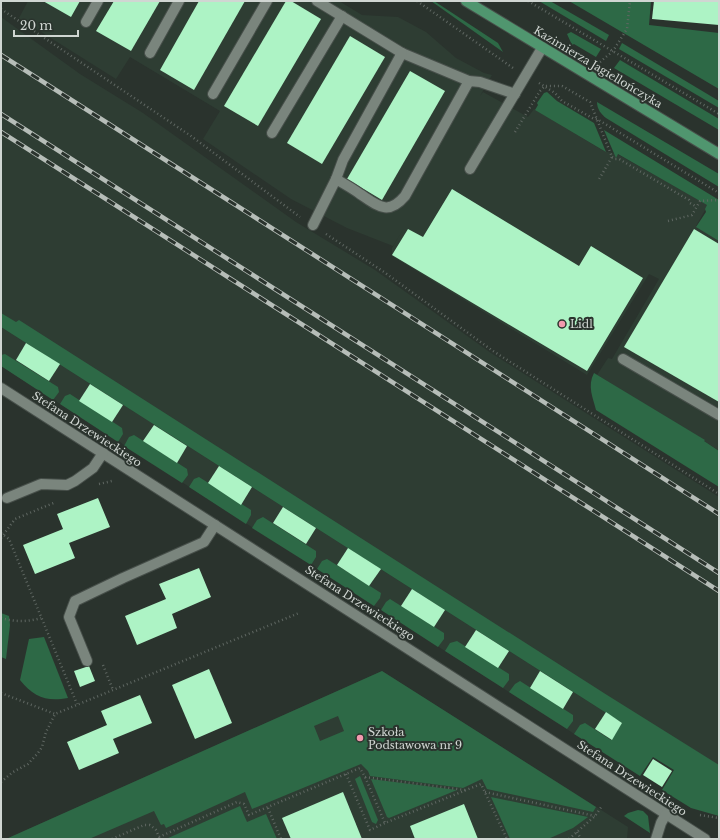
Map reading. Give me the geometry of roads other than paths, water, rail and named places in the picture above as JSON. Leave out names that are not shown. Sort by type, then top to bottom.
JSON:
[{"type":"main road","name":"Kazimierza Jagiellończyka","points":[[466,1],[719,154]]},
{"type":"street","points":[[86,22],[98,1]]},
{"type":"street","points":[[150,53],[179,1]]},
{"type":"street","points":[[213,94],[267,1]]},
{"type":"street","points":[[317,1],[402,53],[469,81],[480,82],[515,94]]},
{"type":"street","points":[[272,133],[342,16]]},
{"type":"street","points":[[470,169],[542,48]]},
{"type":"street","points":[[313,225],[336,179],[342,160],[402,53]]},
{"type":"street","points":[[336,179],[383,208],[394,207],[405,196],[469,81]]},
{"type":"street","points":[[623,359],[719,415]]},
{"type":"street","name":"Stefana Drzewieckiego","points":[[1,388],[705,839]]},
{"type":"street","points":[[7,498],[41,484],[67,485],[93,468],[102,453]]},
{"type":"street","points":[[87,661],[69,617],[75,601],[204,542],[215,525]]},
{"type":"street","points":[[656,839],[661,823],[666,814]]},
{"type":"railway","points":[[1,55],[719,514]]},
{"type":"railway","points":[[1,114],[719,573]]},
{"type":"railway","points":[[1,132],[719,591]]},
{"type":"place","name":"Lidl","points":[[562,324]]},
{"type":"place","name":"Szkoła Podstawowa nr 9","points":[[360,738]]}]
